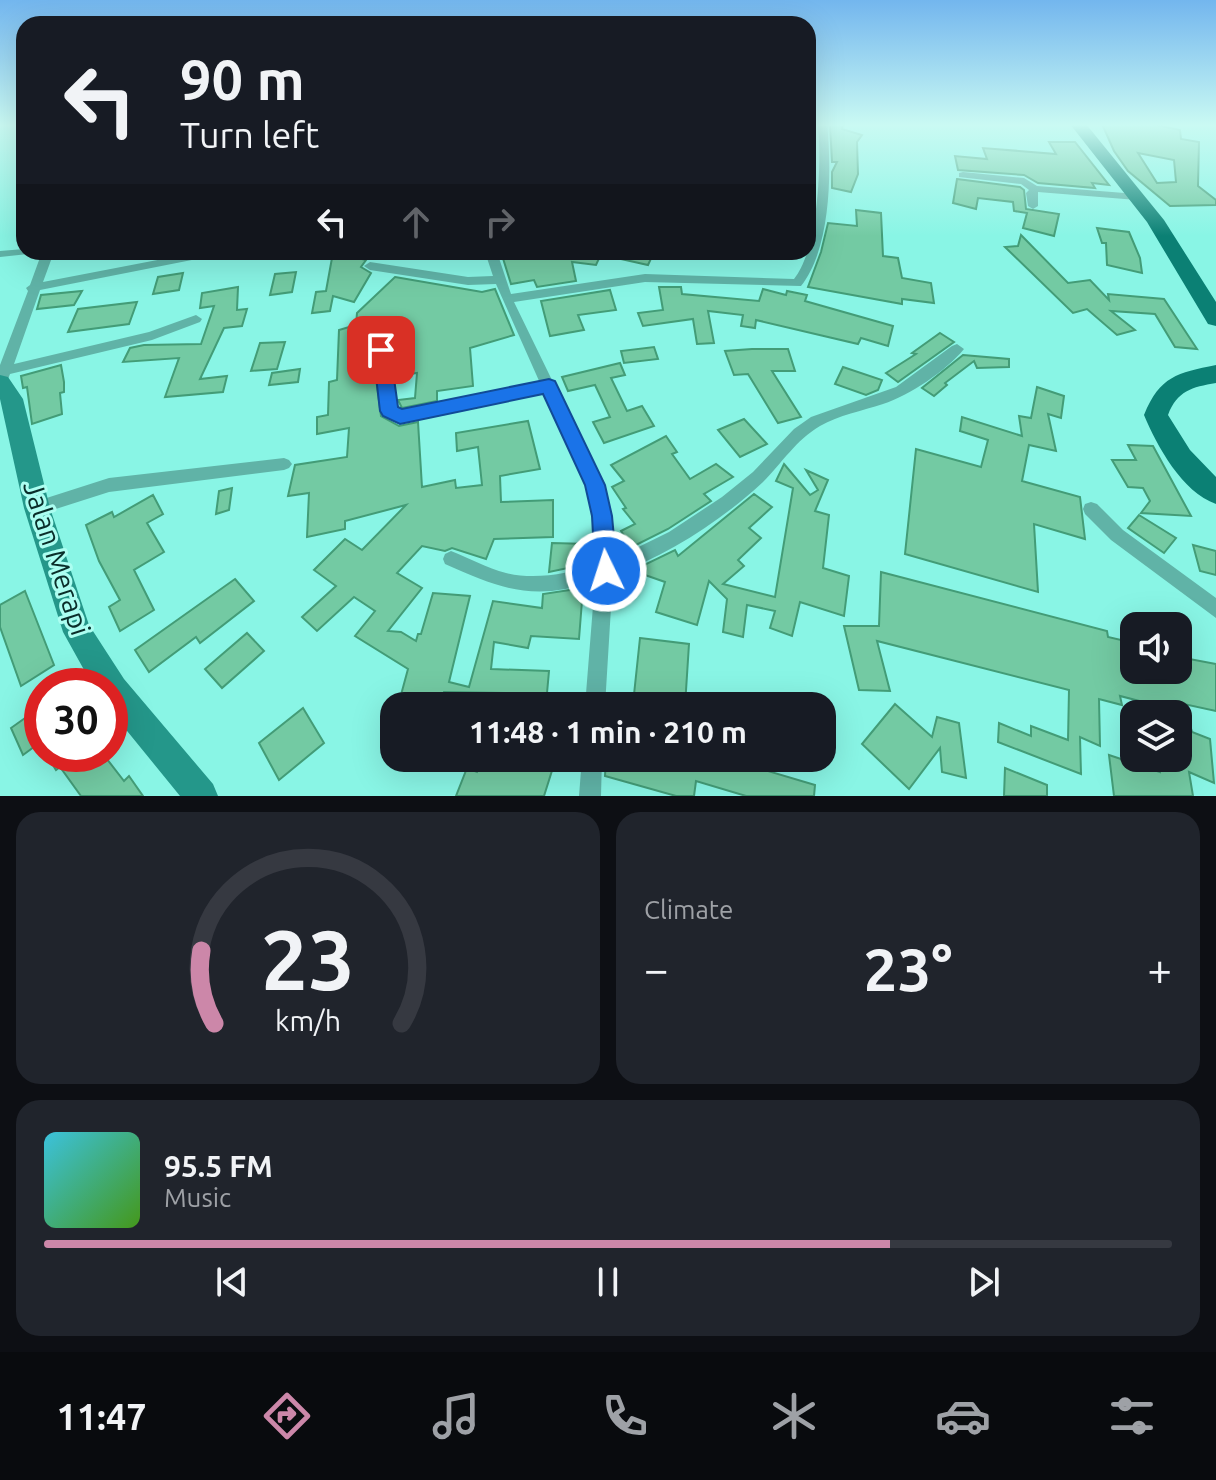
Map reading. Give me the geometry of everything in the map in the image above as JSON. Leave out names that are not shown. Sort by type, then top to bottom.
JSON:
[{"type":"main road","points":[[1108,161],[1155,220],[1216,319]]},
{"type":"main road","points":[[1216,374],[1172,384],[1161,399],[1156,415],[1181,458],[1216,493]]},
{"type":"street","points":[[816,229],[825,161]]},
{"type":"street","points":[[963,175],[1024,181],[1034,189],[1137,197]]},
{"type":"street","points":[[1033,206],[1031,193],[1034,189]]},
{"type":"street","points":[[2,377],[44,260]]},
{"type":"street","points":[[32,288],[176,260]]},
{"type":"street","points":[[493,260],[507,299],[595,485],[602,516],[606,571],[596,692]]},
{"type":"street","points":[[507,299],[645,278],[797,283],[806,272],[809,260]]},
{"type":"street","points":[[370,266],[468,281],[499,280]]},
{"type":"street","points":[[2,377],[163,333],[196,319]]},
{"type":"street","points":[[451,559],[492,577],[525,584],[581,579],[606,571],[683,532],[721,506],[753,482],[806,427],[820,418],[908,388],[957,349]]},
{"type":"street","points":[[381,350],[389,411],[400,417],[549,386]]},
{"type":"street","name":"Jalan Merapi","points":[[2,377],[12,399],[37,508],[77,632],[113,690],[201,796]]},
{"type":"street","points":[[37,508],[109,485],[284,464]]},
{"type":"street","points":[[1091,509],[1117,535],[1216,609]]},
{"type":"street","points":[[590,796],[591,772]]},
{"type":"building","points":[[858,161],[858,174],[851,192],[832,188],[832,172],[837,162],[832,162]]},
{"type":"building","points":[[956,161],[1090,161],[1109,185],[1092,183],[1095,188],[1038,183],[1024,175],[958,170]]},
{"type":"building","points":[[1121,161],[1143,161],[1157,183],[1176,182],[1174,161],[1199,161],[1198,186],[1216,200],[1216,205],[1170,206],[1128,171]]},
{"type":"building","points":[[957,179],[1020,187],[1024,190],[1026,209],[1059,214],[1054,236],[1023,228],[1027,213],[1014,211],[1013,202],[978,198],[976,209],[953,203]]},
{"type":"building","points":[[856,210],[881,213],[883,256],[898,258],[902,278],[931,283],[934,303],[902,299],[902,304],[808,287],[828,223],[857,226]]},
{"type":"building","points":[[1097,228],[1129,232],[1140,258],[1142,273],[1107,265],[1106,243],[1102,243]]},
{"type":"building","points":[[1021,235],[1068,283],[1090,280],[1109,300],[1108,294],[1164,299],[1197,349],[1175,347],[1155,314],[1111,311],[1135,330],[1117,335],[1087,309],[1073,313],[1005,247],[1018,246]]},
{"type":"building","points":[[332,260],[366,260],[361,267],[371,273],[354,302],[333,296],[330,311],[312,313],[316,292],[326,291]]},
{"type":"building","points":[[504,260],[598,260],[596,265],[572,262],[576,281],[537,287],[534,280],[511,284]]},
{"type":"building","points":[[626,260],[650,260],[648,265]]},
{"type":"building","points":[[296,272],[292,292],[270,295],[275,274]]},
{"type":"building","points":[[183,273],[179,290],[153,294],[158,277]]},
{"type":"building","points":[[395,277],[482,292],[495,289],[514,335],[470,348],[473,386],[437,391],[437,401],[402,408],[398,400],[415,398],[417,373],[395,376],[390,348],[381,342],[372,348],[381,416],[399,426],[418,422],[422,487],[455,480],[456,488],[482,485],[478,447],[457,451],[456,433],[528,421],[540,469],[500,476],[501,502],[553,500],[553,537],[494,539],[486,559],[452,548],[445,551],[422,546],[397,573],[422,588],[388,631],[401,632],[416,641],[433,593],[470,596],[449,682],[469,687],[493,601],[542,608],[543,594],[583,588],[579,639],[531,636],[528,648],[494,642],[491,669],[549,671],[547,692],[402,692],[408,669],[355,636],[375,611],[354,597],[317,631],[302,617],[336,586],[314,570],[345,539],[362,550],[406,505],[345,521],[345,529],[307,537],[309,493],[288,496],[295,465],[347,457],[349,428],[317,434],[317,417],[328,415],[329,382],[337,380],[339,330],[356,325],[357,313]]},
{"type":"building","points":[[238,287],[237,310],[247,309],[242,326],[224,328],[200,379],[227,376],[223,392],[165,397],[179,358],[123,362],[130,348],[201,344],[214,306],[200,308],[202,293]]},
{"type":"building","points":[[659,287],[681,287],[682,294],[759,301],[763,289],[786,295],[787,291],[807,295],[805,301],[893,326],[888,346],[861,338],[858,344],[756,320],[755,328],[741,326],[743,315],[708,311],[714,343],[697,344],[693,319],[643,326],[638,313],[663,310]]},
{"type":"building","points":[[610,290],[616,310],[578,315],[584,330],[550,336],[541,301]]},
{"type":"building","points":[[82,291],[74,305],[37,309],[41,295]]},
{"type":"building","points":[[137,302],[129,324],[68,332],[78,309]]},
{"type":"building","points":[[940,333],[954,342],[898,382],[886,373],[916,354],[912,353]]},
{"type":"building","points":[[285,342],[277,369],[251,371],[260,343]]},
{"type":"building","points":[[654,347],[658,359],[624,363],[621,351]]},
{"type":"building","points":[[788,349],[795,371],[772,371],[801,417],[778,423],[748,374],[734,375],[725,351]]},
{"type":"building","points":[[963,355],[1009,359],[1009,367],[977,368],[974,361],[945,383],[947,385],[934,396],[922,388]]},
{"type":"building","points":[[620,363],[625,375],[611,378],[627,411],[642,406],[654,426],[604,443],[593,422],[610,417],[595,385],[568,391],[562,377]]},
{"type":"building","points":[[61,365],[64,382],[64,392],[60,393],[62,414],[32,424],[27,387],[23,388],[21,376]]},
{"type":"building","points":[[843,367],[882,380],[878,390],[866,395],[835,384]]},
{"type":"building","points":[[300,369],[298,382],[269,385],[272,373]]},
{"type":"building","points":[[1037,387],[1064,396],[1061,418],[1048,414],[1056,451],[1029,445],[1022,481],[1080,497],[1085,539],[1034,524],[1038,592],[905,554],[916,449],[981,467],[988,440],[960,431],[962,417],[1022,436],[1019,416],[1031,418]]},
{"type":"building","points":[[744,419],[767,444],[740,457],[718,430]]},
{"type":"building","points":[[666,436],[677,452],[672,454],[690,479],[716,464],[733,477],[704,494],[711,501],[668,529],[632,547],[621,531],[635,524],[612,487],[624,481],[611,465]]},
{"type":"building","points":[[1128,445],[1153,446],[1191,516],[1141,513],[1150,501],[1143,488],[1128,487],[1112,460],[1136,460]]},
{"type":"building","points":[[784,464],[810,495],[818,490],[806,470],[828,480],[815,511],[829,515],[823,568],[849,576],[844,616],[800,602],[792,636],[770,628],[775,611],[747,605],[743,637],[723,632],[727,599],[709,581],[697,625],[656,612],[665,582],[645,575],[644,565],[675,550],[678,556],[754,494],[772,507],[749,528],[761,538],[738,560],[744,566],[723,584],[775,597],[793,488],[776,481]]},
{"type":"building","points":[[232,488],[229,510],[216,514],[219,491]]},
{"type":"building","points":[[153,495],[163,514],[147,523],[164,552],[134,570],[154,610],[120,631],[109,607],[120,600],[99,561],[86,525],[112,512],[114,517]]},
{"type":"building","points":[[1139,515],[1176,538],[1164,553],[1128,528]]},
{"type":"building","points":[[552,543],[588,544],[587,564],[549,572]]},
{"type":"building","points":[[1193,545],[1216,551],[1216,575],[1200,571]]},
{"type":"building","points":[[881,572],[1107,631],[1108,637],[1120,640],[1120,684],[1192,684],[1192,659],[1216,664],[1216,711],[1192,706],[1192,700],[1135,700],[1120,696],[1120,704],[1099,699],[1100,746],[1080,737],[1081,774],[998,742],[999,723],[1031,736],[1031,726],[1068,740],[1069,690],[877,641],[890,691],[859,690],[844,626],[879,626]]},
{"type":"building","points":[[235,579],[254,601],[200,643],[196,637],[149,672],[135,650]]},
{"type":"building","points":[[25,591],[54,665],[49,668],[24,668],[24,684],[21,686],[0,627],[0,605]]},
{"type":"building","points":[[247,633],[264,651],[222,688],[205,669]]},
{"type":"building","points":[[640,638],[689,644],[686,692],[634,692]]},
{"type":"building","points":[[895,704],[932,737],[937,717],[959,723],[966,778],[942,772],[940,748],[909,789],[862,744]]},
{"type":"building","points":[[303,708],[324,743],[279,780],[259,743]]},
{"type":"building","points":[[24,719],[23,755],[11,728]]},
{"type":"building","points":[[1192,732],[1210,739],[1214,783],[1189,772],[1192,772]]},
{"type":"building","points":[[1109,755],[1120,759],[1120,772],[1189,772],[1193,796],[1114,796]]},
{"type":"building","points":[[1005,768],[1047,785],[1047,796],[1004,796]]},
{"type":"building","points":[[64,772],[117,772],[124,781],[129,776],[143,796],[81,796]]},
{"type":"building","points":[[465,772],[552,772],[544,796],[456,796]]},
{"type":"building","points":[[605,772],[771,772],[815,785],[814,796],[746,796],[696,781],[694,796],[676,796],[605,776]]},
{"type":"route","points":[[381,350],[389,411],[400,417],[549,386],[595,485],[602,516],[606,571]]}]
